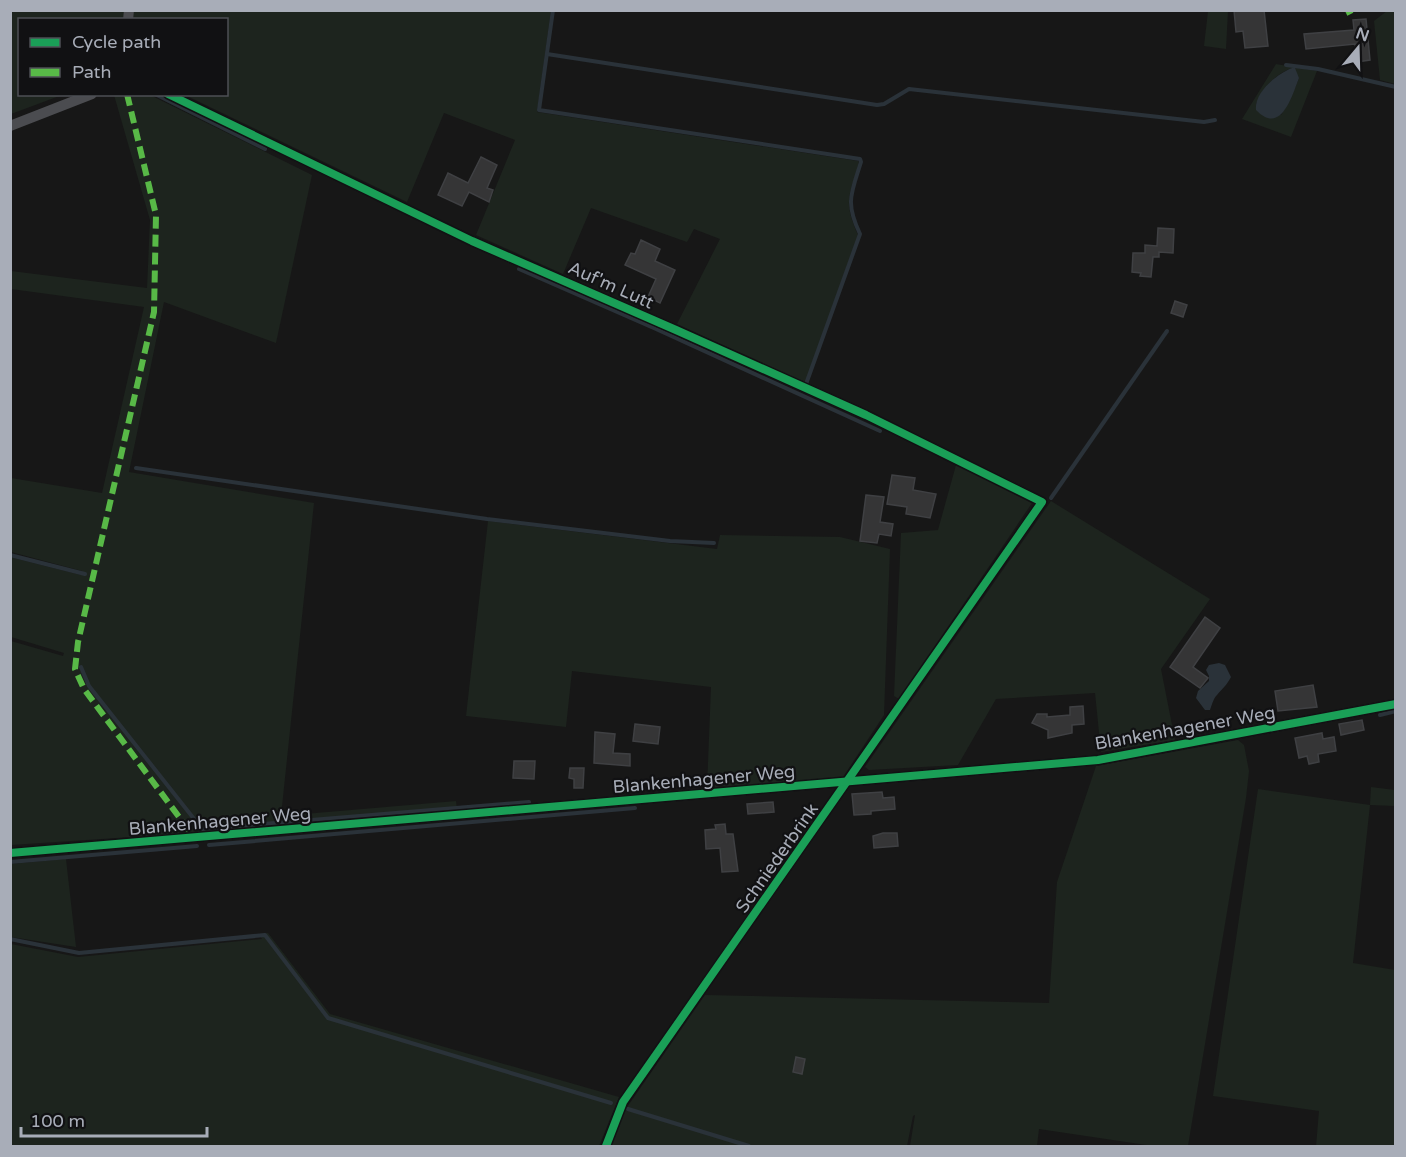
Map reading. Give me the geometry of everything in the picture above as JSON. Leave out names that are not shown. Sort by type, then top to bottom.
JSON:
[{"type":"street","points":[[10,126],[87,96]]},
{"type":"street","name":"Auf'm Lutt","points":[[172,96],[472,241],[866,415],[1042,502]]},
{"type":"street","name":"Schniederbrink","points":[[606,1146],[623,1102],[1042,502]]},
{"type":"street","name":"Blankenhagener Weg","points":[[10,853],[1098,760],[1395,704]]},
{"type":"shaded area","points":[[11,11],[551,11],[537,112],[858,161],[849,206],[858,235],[805,383],[677,324],[720,239],[694,229],[687,242],[591,208],[563,274],[476,235],[515,140],[444,113],[407,202],[187,96],[228,96],[228,18],[18,18],[18,96],[59,96],[11,114]]},
{"type":"shaded area","points":[[1208,11],[1228,11],[1226,49],[1204,46]]},
{"type":"shaded area","points":[[1387,11],[1395,11],[1395,84],[1380,80],[1374,21]]},
{"type":"shaded area","points":[[1276,64],[1317,71],[1291,137],[1242,119]],"holes":[[[1292,68],[1299,78],[1281,115],[1256,105],[1265,88],[1280,74]]]},
{"type":"shaded area","points":[[1295,68],[1299,78],[1289,103],[1279,116],[1265,117],[1256,110],[1259,97],[1273,79]]},
{"type":"shaded area","points":[[114,96],[152,96],[312,175],[276,343],[164,302],[129,472],[314,503],[281,816],[456,801],[457,810],[177,834],[11,845],[11,641],[63,656],[64,653],[11,637],[10,557],[81,575],[82,571],[11,552],[11,478],[102,493],[144,307],[11,289],[11,271],[147,288],[150,220]]},
{"type":"shaded area","points":[[956,465],[1032,503],[899,699],[894,696],[901,533],[938,530]]},
{"type":"shaded area","points":[[1051,501],[1210,599],[1161,669],[1175,740],[1101,752],[1095,693],[996,699],[958,765],[869,770],[865,767]]},
{"type":"shaded area","points":[[488,521],[717,549],[720,535],[840,537],[890,549],[884,715],[843,777],[707,788],[711,687],[572,671],[566,727],[466,716]]},
{"type":"shaded area","points":[[1219,663],[1225,665],[1231,677],[1214,698],[1210,710],[1205,710],[1196,698],[1198,691],[1209,681],[1206,670],[1209,665]]},
{"type":"shaded area","points":[[1238,740],[1244,745],[1249,771],[1246,798],[1188,1146],[1153,1146],[1039,1129],[1037,1146],[910,1146],[915,1115],[907,1146],[610,1146],[623,1113],[705,995],[1049,1003],[1057,882],[1096,766]]},
{"type":"shaded area","points":[[1371,787],[1395,790],[1395,806],[1370,805]]},
{"type":"shaded area","points":[[1258,789],[1370,805],[1353,963],[1395,970],[1395,1146],[1316,1146],[1319,1111],[1213,1096]]},
{"type":"shaded area","points":[[66,859],[76,947],[11,937],[11,864]]},
{"type":"shaded area","points":[[268,933],[330,1014],[619,1097],[599,1146],[11,1146],[11,944],[78,957],[262,939],[259,934]]},
{"type":"building","points":[[1234,10],[1264,10],[1268,46],[1245,48],[1243,31],[1236,32]]},
{"type":"building","points":[[1366,19],[1370,60],[1357,62],[1355,44],[1306,49],[1304,34],[1354,30],[1353,20]]},
{"type":"building","points":[[481,157],[497,165],[487,188],[493,190],[489,202],[469,192],[462,206],[438,195],[448,173],[468,183]]},
{"type":"building","points":[[1158,228],[1174,229],[1173,253],[1159,252],[1159,257],[1153,257],[1151,277],[1140,276],[1141,273],[1132,272],[1133,253],[1145,253],[1145,245],[1157,246]]},
{"type":"building","points":[[641,240],[660,249],[655,261],[675,270],[660,303],[648,297],[656,279],[625,265],[631,253],[635,254]]},
{"type":"building","points":[[1175,301],[1187,305],[1183,317],[1171,313]]},
{"type":"building","points":[[892,475],[915,478],[913,490],[936,494],[930,518],[906,514],[907,507],[887,504]]},
{"type":"building","points":[[866,495],[884,497],[880,522],[893,524],[891,536],[879,534],[877,543],[860,541]]},
{"type":"building","points":[[1205,617],[1220,628],[1193,667],[1208,678],[1200,688],[1170,667]]},
{"type":"building","points":[[1313,685],[1317,707],[1278,711],[1275,691]]},
{"type":"building","points":[[1083,706],[1084,724],[1072,725],[1072,733],[1048,738],[1048,730],[1032,723],[1037,714],[1047,714],[1047,717],[1070,715],[1070,707]]},
{"type":"building","points":[[1362,720],[1364,730],[1341,735],[1339,724]]},
{"type":"building","points":[[635,724],[660,727],[658,744],[633,741]]},
{"type":"building","points":[[595,732],[615,734],[613,753],[630,754],[630,766],[594,763]]},
{"type":"building","points":[[1322,733],[1323,739],[1334,737],[1336,751],[1318,754],[1319,762],[1309,764],[1307,756],[1299,758],[1295,738]]},
{"type":"building","points":[[514,761],[535,761],[534,779],[513,778]]},
{"type":"building","points":[[570,768],[584,768],[583,788],[574,788],[574,779],[569,778]]},
{"type":"building","points":[[882,792],[883,798],[894,797],[895,809],[854,815],[852,794]]},
{"type":"building","points":[[773,802],[774,812],[748,814],[747,804]]},
{"type":"building","points":[[725,824],[726,834],[733,834],[738,871],[722,872],[720,848],[706,849],[705,830],[716,829],[715,825]]},
{"type":"building","points":[[897,833],[898,846],[874,848],[873,836]]},
{"type":"building","points":[[796,1057],[805,1059],[802,1074],[793,1072]]},
{"type":"waterway","points":[[553,10],[539,110],[860,159],[851,198],[852,214],[860,234],[806,384]]},
{"type":"waterway","points":[[547,54],[877,105],[884,104],[909,89],[1204,122],[1215,120]]},
{"type":"waterway","points":[[1286,65],[1318,69],[1396,87]]},
{"type":"waterway","points":[[159,96],[265,149]]},
{"type":"waterway","points":[[519,269],[880,431]]},
{"type":"waterway","points":[[1051,498],[1167,331]]},
{"type":"waterway","points":[[136,468],[487,519],[670,541],[714,543]]},
{"type":"waterway","points":[[10,555],[85,574]]},
{"type":"waterway","points":[[81,667],[89,686],[202,829],[529,802]]},
{"type":"waterway","points":[[1380,715],[1396,711]]},
{"type":"waterway","points":[[209,845],[635,808]]},
{"type":"waterway","points":[[10,862],[197,846]]},
{"type":"waterway","points":[[10,939],[79,953],[265,935],[328,1018],[611,1103]]},
{"type":"waterway","points":[[628,1109],[749,1146]]},
{"type":"marked path","points":[[1346,13],[1352,10]]},
{"type":"marked path","points":[[127,96],[156,215],[154,312],[78,642],[75,669],[84,689],[188,829],[189,838]]},
{"type":"cycle path","points":[[172,96],[472,241],[866,415],[1042,502],[623,1102],[606,1146]]},
{"type":"cycle path","points":[[10,853],[1098,760],[1396,704]]}]
